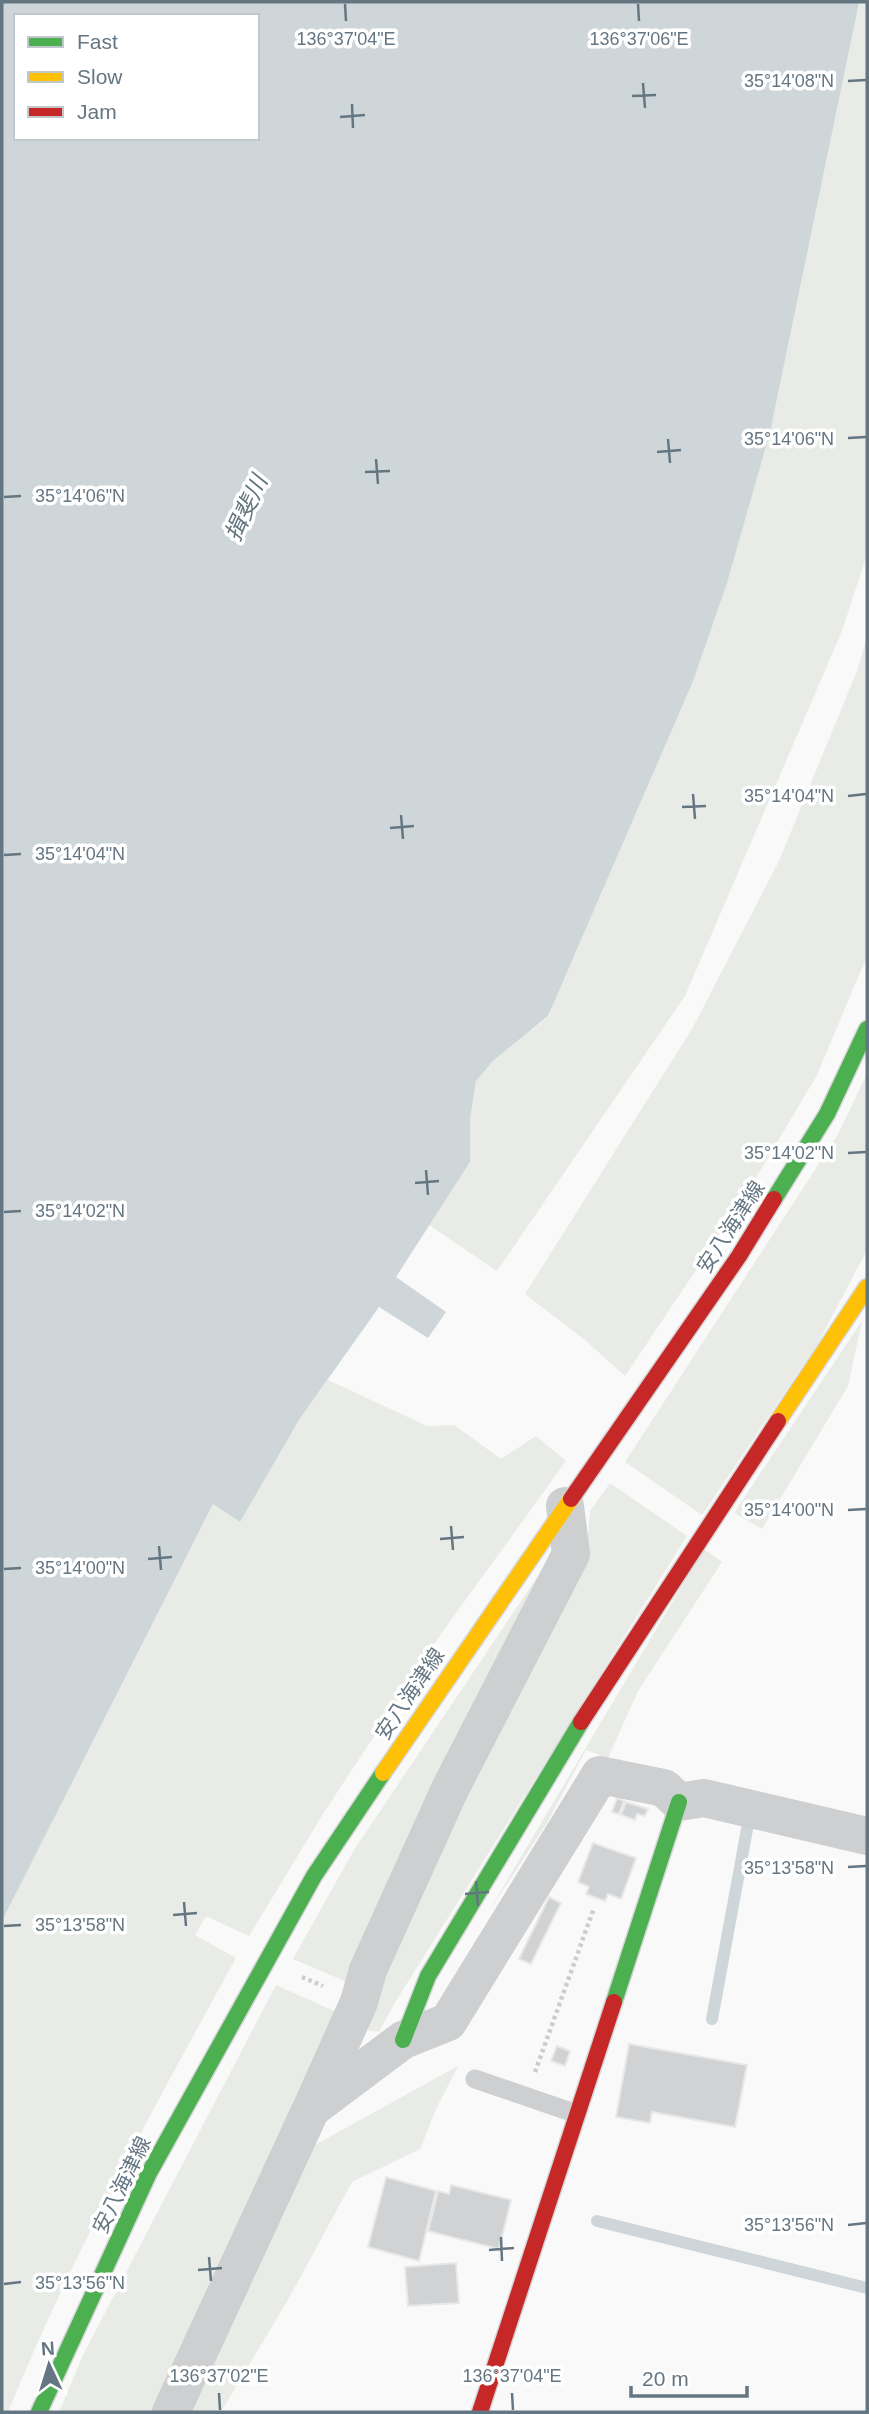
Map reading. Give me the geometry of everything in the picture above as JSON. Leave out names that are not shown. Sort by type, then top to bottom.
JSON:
[{"type":"main road","name":"安八海津線","points":[[39,2412],[149,2173],[322,1865],[419,1717],[739,1256],[827,1114],[867,1029]]},
{"type":"main road","points":[[403,2040],[428,1976],[596,1698],[867,1287]]},
{"type":"main road","points":[[480,2412],[679,1802]]},
{"type":"street","points":[[171,2412],[359,2002],[368,1970],[450,1789],[571,1553],[565,1506]]},
{"type":"street","points":[[311,2109],[403,2040],[448,2022],[600,1775],[664,1787],[679,1802],[704,1798],[867,1836]]},
{"type":"lane","points":[[475,2079],[577,2114]]},
{"type":"path","points":[[526,2097],[594,1908]]},
{"type":"path","points":[[266,1962],[359,2002]]},
{"type":"shaded area","points":[[859,2],[867,2],[867,554],[842,631],[685,996],[497,1271],[429,1225],[470,1162],[470,1119],[476,1081],[493,1061],[549,1016],[849,45]]},
{"type":"shaded area","points":[[867,637],[867,956],[817,1075],[741,1203],[625,1376],[585,1340],[525,1294],[692,1029],[779,861],[857,671]]},
{"type":"shaded area","points":[[867,1074],[867,1250],[818,1343],[702,1515],[625,1462],[837,1136]]},
{"type":"shaded area","points":[[862,1321],[848,1386],[762,1529],[734,1513]]},
{"type":"shaded area","points":[[328,1380],[427,1426],[454,1425],[501,1459],[536,1436],[566,1461],[443,1631],[323,1814],[249,1936],[206,1916],[195,1935],[236,1958],[87,2239],[8,2412],[2,2412],[2,1921],[213,1504],[240,1522],[299,1420]]},
{"type":"shaded area","points":[[610,1483],[687,1536],[379,2032],[361,2029],[407,1920],[587,1547],[590,1511]]},
{"type":"shaded area","points":[[704,1549],[722,1562],[638,1691],[608,1758],[586,1750],[547,1823],[487,1914]]},
{"type":"shaded area","points":[[550,1558],[354,1985],[293,1959],[354,1850]]},
{"type":"shaded area","points":[[276,1985],[341,2014],[156,2412],[59,2412],[83,2355]]},
{"type":"shaded area","points":[[458,2066],[436,2109],[420,2149],[352,2182],[289,2298],[221,2412],[182,2412],[304,2151]]},
{"type":"water","name":"揖斐川","points":[[2,2],[859,2],[770,432],[727,583],[693,681],[548,1016],[493,1061],[476,1081],[470,1119],[470,1162],[396,1277],[446,1312],[428,1338],[379,1307],[299,1420],[240,1522],[213,1504],[2,1921]]},
{"type":"building","points":[[617,1798],[624,1801],[619,1814],[612,1812]]},
{"type":"building","points":[[626,1802],[648,1809],[645,1816],[637,1814],[635,1820],[621,1815]]},
{"type":"building","points":[[593,1843],[636,1858],[621,1899],[608,1894],[605,1901],[586,1894],[589,1887],[578,1882]]},
{"type":"building","points":[[549,1897],[561,1903],[531,1964],[519,1959]]},
{"type":"building","points":[[629,2044],[747,2065],[735,2127],[652,2112],[650,2123],[616,2117]]},
{"type":"building","points":[[557,2046],[570,2051],[565,2066],[551,2061]]},
{"type":"building","points":[[386,2177],[436,2191],[419,2261],[368,2247]]},
{"type":"building","points":[[451,2185],[511,2200],[499,2249],[428,2231],[438,2191],[449,2194]]},
{"type":"building","points":[[456,2263],[459,2303],[408,2306],[405,2267]]},
{"type":"waterway","points":[[712,2019],[748,1824]]},
{"type":"waterway","points":[[597,2221],[867,2288]]},
{"type":"traffic: fast","points":[[774,1199],[827,1114],[867,1029]]},
{"type":"traffic: fast","points":[[403,2040],[428,1976],[581,1722]]},
{"type":"traffic: fast","points":[[39,2412],[149,2173],[314,1876],[383,1773]]},
{"type":"traffic: fast","points":[[614,2002],[679,1802]]},
{"type":"traffic: slow","points":[[778,1421],[867,1287]]},
{"type":"traffic: slow","points":[[383,1773],[571,1499]]},
{"type":"traffic: jam","points":[[571,1499],[739,1256],[774,1199]]},
{"type":"traffic: jam","points":[[581,1722],[778,1421]]},
{"type":"traffic: jam","points":[[480,2412],[614,2002]]}]
